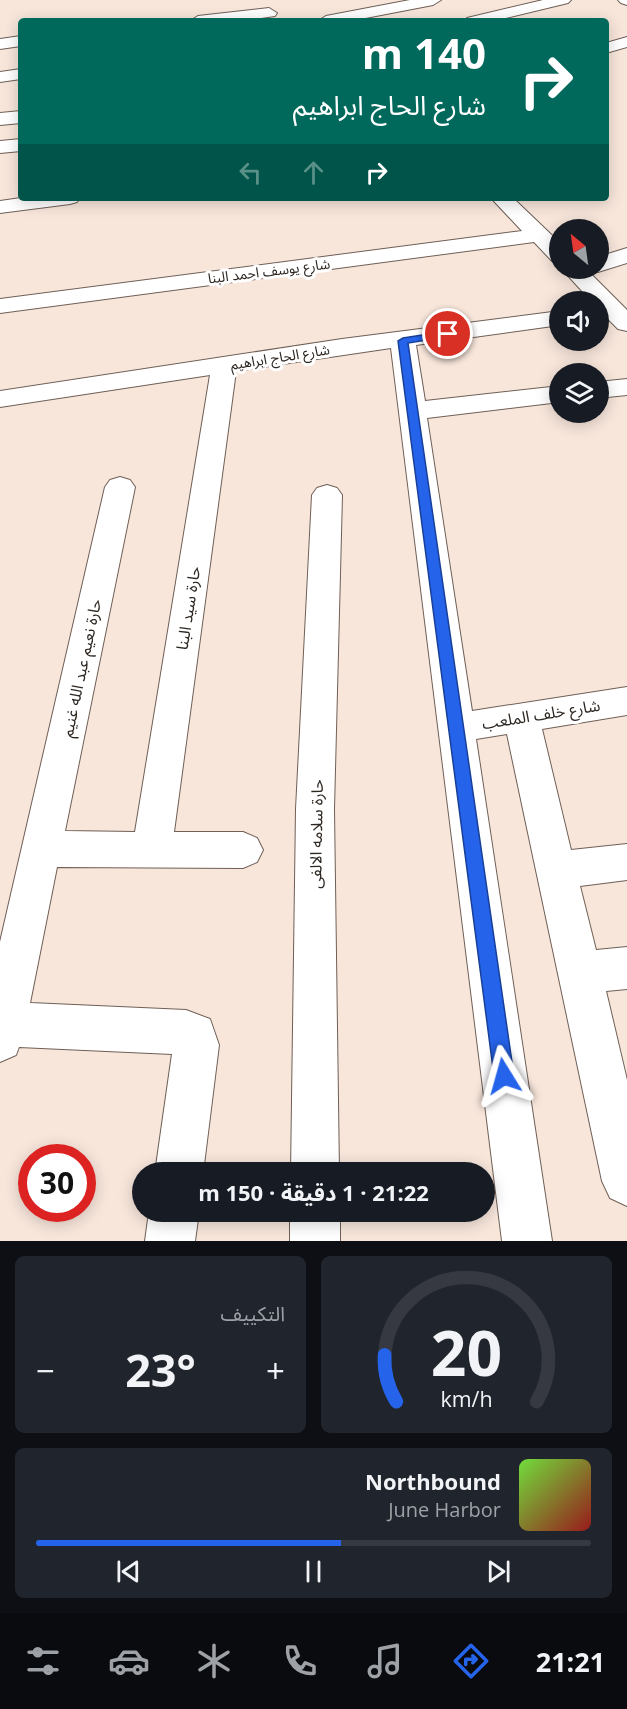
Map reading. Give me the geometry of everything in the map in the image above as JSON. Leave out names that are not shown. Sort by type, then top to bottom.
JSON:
[{"type":"street","points":[[252,0],[275,17]]},
{"type":"street","points":[[341,18],[433,0]]},
{"type":"street","points":[[485,18],[563,0]]},
{"type":"street","points":[[256,18],[275,17]]},
{"type":"street","points":[[0,44],[18,41]]},
{"type":"street","points":[[609,47],[627,42]]},
{"type":"street","points":[[0,77],[18,74]]},
{"type":"street","points":[[0,118],[18,117]]},
{"type":"street","points":[[0,147],[18,145]]},
{"type":"street","points":[[0,207],[47,201]]},
{"type":"street","points":[[504,201],[549,244]]},
{"type":"street","name":"شارع يوسف احمد البنا","points":[[0,306],[539,235]]},
{"type":"street","points":[[609,261],[627,255]]},
{"type":"street","points":[[583,279],[613,316]]},
{"type":"street","name":"شارع الحاج ابراهيم","points":[[0,399],[342,347],[403,341],[549,320]]},
{"type":"street","points":[[403,341],[527,1241]]},
{"type":"street","name":"حارة سيد البنا","points":[[152,850],[224,366]]},
{"type":"street","points":[[609,389],[627,387]]},
{"type":"street","points":[[412,411],[549,395]]},
{"type":"street","name":"حارة نعيم عبد الله غنيم","points":[[2,1032],[120,487]]},
{"type":"street","name":"حارة سلامه الالفى","points":[[315,1162],[315,809],[327,495]]},
{"type":"street","name":"شارع خلف الملعب","points":[[456,728],[627,701]]},
{"type":"street","points":[[521,716],[624,1152]]},
{"type":"street","points":[[41,849],[243,850]]},
{"type":"street","points":[[558,870],[627,861]]},
{"type":"street","points":[[580,973],[627,968]]},
{"type":"street","points":[[2,1032],[186,1032],[194,1035],[196,1045],[180,1162]]},
{"type":"street","points":[[170,1241],[173,1222]]},
{"type":"street","points":[[315,1222],[315,1241]]},
{"type":"route","points":[[448,334],[403,341],[504,1076]]}]
